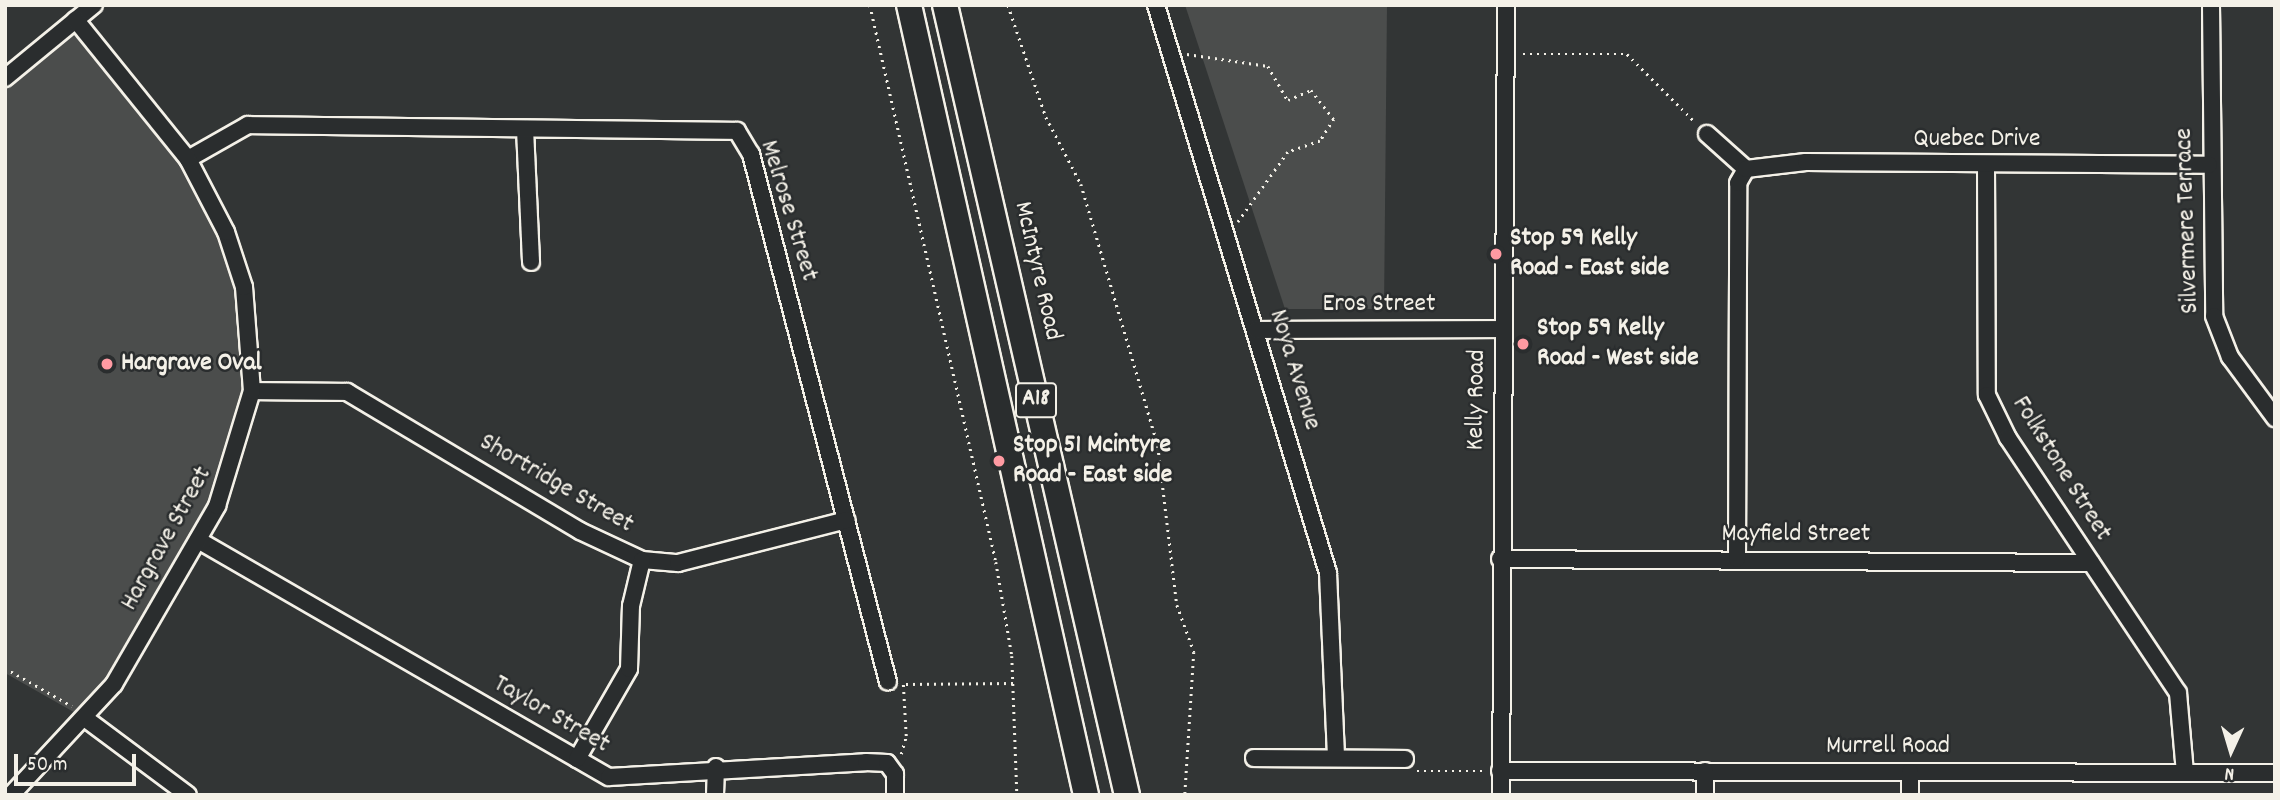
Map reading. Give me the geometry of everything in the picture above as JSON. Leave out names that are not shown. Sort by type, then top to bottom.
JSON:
[{"type":"main road","name":"A18","points":[[909,5],[1086,795]]},
{"type":"main road","name":"McIntyre Road","points":[[945,5],[1127,795]]},
{"type":"street","points":[[5,78],[94,5]]},
{"type":"street","name":"Noya Avenue","points":[[1156,5],[1328,573],[1336,758]]},
{"type":"street","name":"Kelly Road","points":[[1501,795],[1500,559],[1507,5]]},
{"type":"street","name":"Silvermere Terrace","points":[[2211,5],[2209,164],[2215,324],[2275,418]]},
{"type":"street","name":"Hargrave Street","points":[[11,795],[114,684],[198,540],[232,471],[252,391],[244,287],[226,232],[188,159],[76,20]]},
{"type":"street","name":"Melrose Street","points":[[188,159],[248,125],[737,131],[751,154],[888,682]]},
{"type":"street","points":[[525,129],[531,262]]},
{"type":"street","points":[[1707,134],[1746,169],[1738,183],[1737,559]]},
{"type":"street","name":"Quebec Drive","points":[[1746,169],[1807,162],[2209,164]]},
{"type":"street","name":"Folkstone Street","points":[[1986,164],[1987,395],[2091,563],[2178,693],[2185,774]]},
{"type":"street","name":"Eros Street","points":[[1256,330],[1503,329]]},
{"type":"street","name":"Shortridge Street","points":[[252,391],[347,393],[580,531],[642,560],[678,563],[847,520]]},
{"type":"street","name":"Taylor Street","points":[[198,540],[609,777],[716,767],[866,762],[887,763],[895,774]]},
{"type":"street","name":"Mayfield Street","points":[[1500,559],[2091,563]]},
{"type":"street","points":[[577,759],[629,669],[631,606],[642,560]]},
{"type":"street","points":[[83,715],[188,795]]},
{"type":"street","points":[[1254,758],[1405,759]]},
{"type":"street","points":[[715,795],[716,767]]},
{"type":"street","name":"Murrell Road","points":[[1500,771],[2275,773]]},
{"type":"street","points":[[1705,771],[1706,795]]},
{"type":"street","points":[[1910,772],[1910,795]]},
{"type":"street","points":[[895,774],[895,795]]},
{"type":"path","points":[[870,5],[950,338],[1014,683],[1017,795]]},
{"type":"path","points":[[1008,5],[1046,117],[1081,184],[1158,446],[1177,605],[1194,652],[1185,795]]},
{"type":"path","points":[[1167,47],[1218,63],[1268,66],[1288,100],[1311,90],[1334,119],[1320,141],[1288,152],[1226,235]]},
{"type":"path","points":[[1506,54],[1627,54],[1707,134]]},
{"type":"path","points":[[5,668],[83,715]]},
{"type":"path","points":[[888,682],[1014,683]]},
{"type":"path","points":[[895,774],[906,736],[905,684]]},
{"type":"path","points":[[1405,759],[1418,772],[1500,771]]},
{"type":"shaded area","points":[[1185,5],[1387,5],[1384,309],[1285,309]]},
{"type":"shaded area","points":[[76,20],[188,159],[244,287],[252,391],[232,471],[86,719],[5,673],[5,78]]},
{"type":"place","name":"Stop 59 Kelly Road - East side","points":[[1496,254]]},
{"type":"place","name":"Stop 59 Kelly Road - West side","points":[[1523,344]]},
{"type":"place","name":"Hargrave Oval","points":[[107,364]]},
{"type":"place","name":"Stop 51 Mcintyre Road - East side","points":[[999,461]]}]
